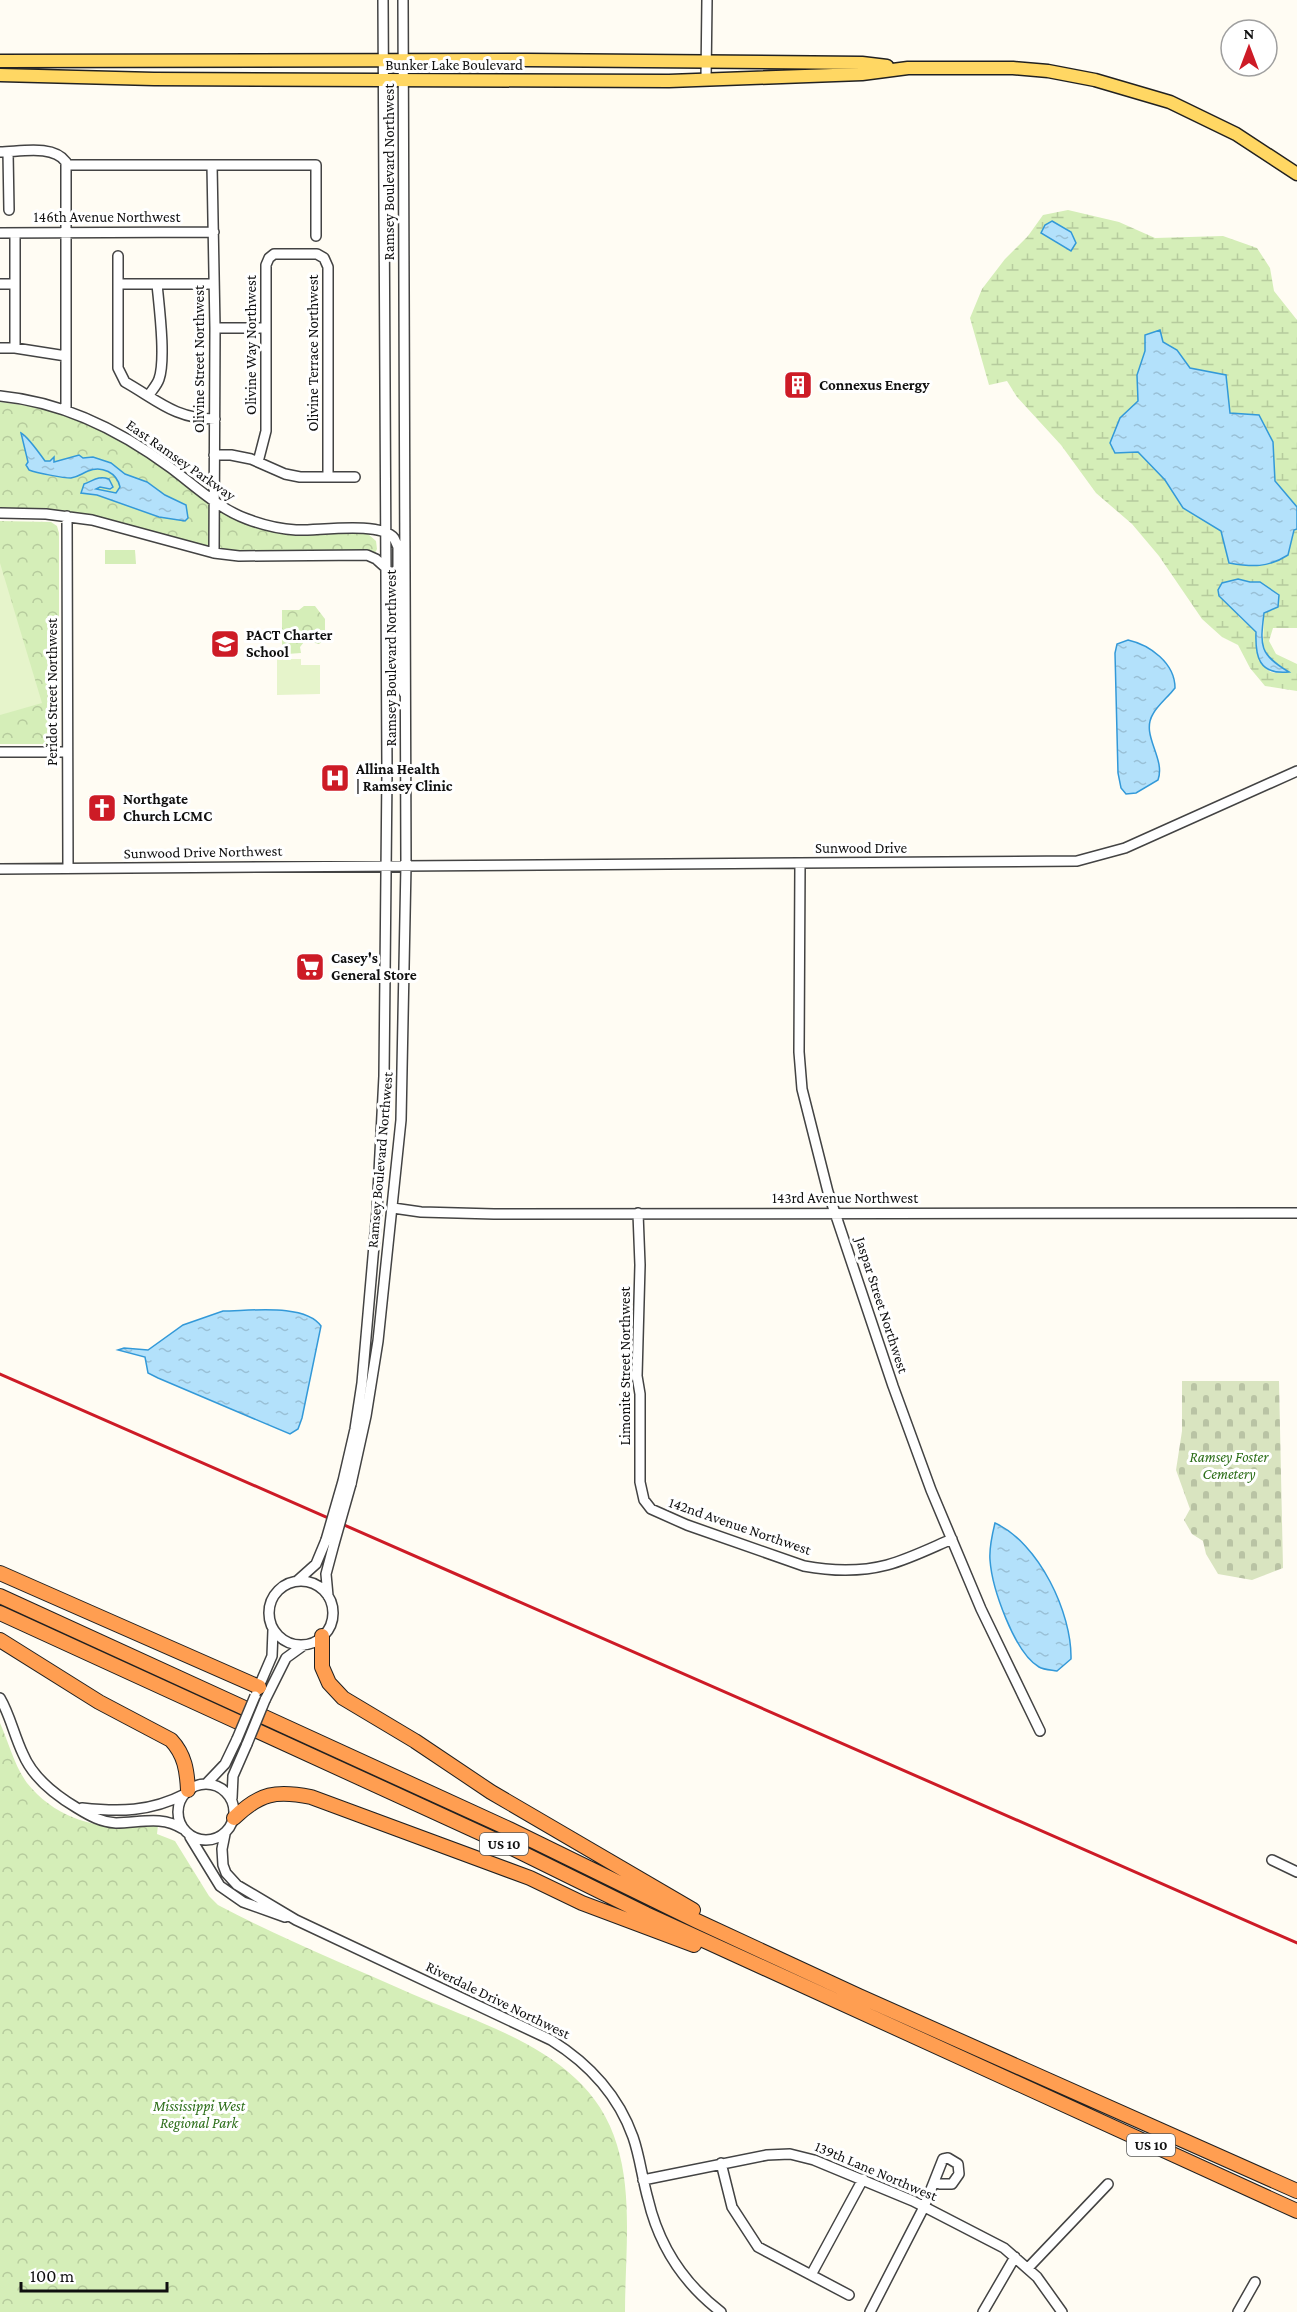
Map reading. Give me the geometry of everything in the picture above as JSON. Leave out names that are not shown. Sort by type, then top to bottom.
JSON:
[{"type":"highway","points":[[0,1573],[257,1691]]},
{"type":"highway","name":"US 10","points":[[0,1596],[509,1829],[748,1944],[1011,2065],[1297,2191]]},
{"type":"highway","name":"US 10","points":[[0,1613],[502,1843],[646,1914],[793,1982],[1297,2211]]},
{"type":"highway","points":[[322,1636],[322,1668],[329,1683],[343,1698],[405,1734],[500,1798],[748,1944]]},
{"type":"highway","points":[[0,1640],[99,1702],[171,1740],[177,1746],[185,1762],[186,1792]]},
{"type":"highway","points":[[234,1818],[250,1803],[270,1794],[294,1793],[311,1797],[530,1878],[582,1903],[793,1982]]},
{"type":"main road","name":"Bunker Lake Boulevard","points":[[0,61],[706,61],[862,63],[908,68],[1013,68],[1069,75],[1122,86],[1170,102],[1211,120],[1258,146],[1297,174]]},
{"type":"main road","name":"Bunker Lake Boulevard","points":[[0,75],[154,79],[706,79],[862,74],[908,68]]},
{"type":"street","name":"Ramsey Boulevard Northwest","points":[[347,1482],[362,1383],[378,1211],[384,1076],[387,865],[383,0]]},
{"type":"street","name":"Ramsey Boulevard Northwest","points":[[328,1596],[326,1574],[330,1542],[366,1416],[378,1341],[393,1208],[401,1109],[406,865],[403,0]]},
{"type":"street","points":[[706,79],[707,0]]},
{"type":"street","points":[[9,210],[4,152],[50,152],[64,161],[316,165],[316,236]]},
{"type":"street","points":[[64,161],[67,233],[66,410]]},
{"type":"street","name":"Olivine Street Northwest","points":[[212,165],[215,328],[214,554]]},
{"type":"street","name":"146th Avenue Northwest","points":[[0,233],[214,232]]},
{"type":"street","points":[[15,233],[15,348]]},
{"type":"street","name":"Olivine Way Northwest","points":[[258,462],[266,431],[266,265],[274,254],[298,254]]},
{"type":"street","name":"Olivine Terrace Northwest","points":[[298,254],[317,254],[324,258],[328,267],[328,477]]},
{"type":"street","points":[[118,256],[118,368],[120,375],[125,382],[175,412],[188,417],[214,420]]},
{"type":"street","points":[[0,284],[14,284]]},
{"type":"street","points":[[118,284],[214,284]]},
{"type":"street","points":[[148,395],[157,384],[161,370],[161,321],[157,284]]},
{"type":"street","points":[[215,328],[265,327]]},
{"type":"street","points":[[0,348],[15,348],[66,356]]},
{"type":"street","name":"East Ramsey Parkway","points":[[0,396],[44,403],[66,410],[138,445],[231,513],[280,529],[370,529],[385,532]]},
{"type":"street","points":[[214,455],[231,455],[300,477],[355,477]]},
{"type":"street","points":[[0,513],[67,516],[118,526],[214,554],[239,556],[367,555],[386,568]]},
{"type":"street","name":"Peridot Street Northwest","points":[[67,516],[68,868]]},
{"type":"street","points":[[385,532],[395,539],[398,547],[398,681],[406,695]]},
{"type":"street","points":[[0,752],[67,752]]},
{"type":"street","name":"Sunwood Drive","points":[[406,865],[1029,862],[1088,859],[1125,848],[1166,831],[1297,771]]},
{"type":"street","name":"Jaspar Street Northwest","points":[[800,863],[799,1052],[802,1089],[835,1213],[893,1386],[952,1539],[981,1609],[1040,1731]]},
{"type":"street","name":"Sunwood Drive Northwest","points":[[0,869],[406,865]]},
{"type":"street","name":"143rd Avenue Northwest","points":[[393,1208],[435,1213],[1297,1213]]},
{"type":"street","name":"Limonite Street Northwest","points":[[638,1213],[640,1265],[637,1376],[640,1394],[640,1482],[644,1500],[657,1513]]},
{"type":"street","name":"142nd Avenue Northwest","points":[[657,1513],[804,1566],[824,1570],[887,1565],[952,1539]]},
{"type":"street","name":"Ramsey Boulevard Northwest","points":[[295,1582],[316,1564],[330,1542]]},
{"type":"street","points":[[0,1698],[23,1756],[31,1769],[50,1790],[76,1808],[107,1822],[162,1820],[207,1841],[225,1834],[234,1818],[233,1776],[265,1700],[286,1658],[304,1644],[322,1636],[329,1628],[332,1606],[328,1596],[321,1588],[311,1583],[295,1582],[285,1586],[273,1597],[269,1612],[274,1636],[272,1656],[225,1764],[206,1784],[160,1805],[134,1811],[115,1812],[76,1808]]},
{"type":"street","points":[[272,1627],[285,1641],[304,1644]]},
{"type":"street","points":[[206,1784],[223,1789],[232,1800]]},
{"type":"street","points":[[186,1792],[178,1811],[186,1832]]},
{"type":"street","name":"Riverdale Drive Northwest","points":[[186,1832],[213,1876],[225,1890],[257,1909],[296,1920]]},
{"type":"street","name":"Riverdale Drive Northwest","points":[[225,1834],[222,1849],[223,1865],[232,1880],[296,1920],[542,2036],[571,2053],[603,2084],[624,2117],[633,2136],[657,2230],[668,2254],[696,2290],[721,2312]]},
{"type":"street","points":[[1272,1860],[1297,1872]]},
{"type":"street","name":"139th Lane Northwest","points":[[643,2180],[768,2155],[790,2154],[814,2160],[924,2207],[994,2243],[1015,2257],[1037,2277],[1062,2312]]},
{"type":"street","points":[[721,2163],[732,2207],[758,2247],[849,2295]]},
{"type":"street","points":[[811,2275],[863,2179]]},
{"type":"street","points":[[870,2312],[924,2207],[934,2182]]},
{"type":"street","points":[[1028,2268],[1108,2184]]},
{"type":"street","points":[[983,2312],[1015,2257]]},
{"type":"street","points":[[1238,2312],[1255,2282]]},
{"type":"green space","points":[[1068,210],[1119,222],[1155,238],[1223,236],[1257,248],[1270,268],[1274,291],[1297,320],[1297,507],[1275,481],[1273,442],[1230,413],[1226,375],[1190,368],[1177,350],[1145,335],[1145,351],[1137,375],[1138,401],[1120,418],[1115,453],[1138,452],[1165,480],[1183,508],[1221,531],[1288,555],[1294,530],[1297,529],[1297,628],[1273,628],[1269,641],[1276,654],[1297,664],[1297,691],[1265,686],[1250,668],[1238,645],[1222,637],[1202,619],[1159,556],[1132,524],[1096,493],[1061,445],[1017,397],[1007,381],[989,385],[970,318],[982,289],[1043,215]],"holes":[[[1238,579],[1260,582],[1264,612],[1263,646],[1268,658],[1288,672],[1275,673],[1268,670],[1258,652],[1256,632],[1238,616]]]},
{"type":"green space","points":[[0,402],[60,412],[103,431],[160,464],[229,515],[301,533],[368,534],[376,541],[377,549],[375,553],[367,551],[232,550],[193,544],[123,523],[86,515],[0,510]]},
{"type":"green space","points":[[0,521],[51,522],[57,526],[59,533],[59,737],[56,742],[49,744],[0,744]]},
{"type":"green space","points":[[105,550],[135,550],[136,564],[105,564]]},
{"type":"green space","points":[[0,563],[42,703],[0,715]]},
{"type":"green space","points":[[304,606],[315,606],[325,619],[325,640],[319,644],[311,642],[308,637],[300,647],[301,653],[287,654],[282,646],[282,610],[299,610]]},
{"type":"green space","points":[[277,659],[301,659],[301,665],[320,665],[320,694],[277,695]]},
{"type":"green space","name":"Ramsey Foster Cemetery","points":[[1182,1381],[1279,1381],[1283,1568],[1252,1580],[1218,1574],[1206,1554],[1203,1541],[1192,1534],[1184,1520],[1190,1509],[1176,1470],[1182,1431]]},
{"type":"green space","name":"Mississippi West Regional Park","points":[[0,1723],[22,1776],[40,1797],[54,1808],[86,1822],[104,1826],[158,1825],[157,1834],[175,1841],[209,1896],[218,1905],[314,1951],[503,2032],[561,2066],[585,2088],[604,2114],[617,2145],[622,2165],[627,2206],[625,2312],[0,2312]]},
{"type":"water","points":[[1052,221],[1071,232],[1076,243],[1071,251],[1041,233],[1045,225]]},
{"type":"water","points":[[1160,330],[1163,342],[1177,350],[1190,368],[1226,375],[1230,413],[1259,415],[1273,442],[1275,481],[1297,507],[1297,529],[1294,530],[1288,555],[1281,559],[1260,565],[1229,563],[1221,531],[1183,508],[1165,480],[1138,452],[1115,453],[1110,443],[1120,418],[1138,401],[1137,375],[1145,351],[1145,335]]},
{"type":"water","points":[[21,433],[45,461],[50,461],[54,457],[54,462],[79,455],[83,458],[93,457],[111,463],[125,474],[147,482],[165,495],[186,505],[188,518],[185,521],[159,517],[97,495],[81,493],[84,484],[102,478],[109,479],[113,487],[96,489],[116,493],[120,487],[116,478],[103,470],[93,469],[71,478],[29,470],[26,465],[28,462]]},
{"type":"water","points":[[1238,579],[1260,582],[1279,595],[1278,607],[1264,613],[1262,641],[1272,660],[1289,672],[1271,671],[1265,667],[1258,656],[1256,632],[1219,596],[1218,590],[1222,583]]},
{"type":"water","points":[[1128,640],[1145,646],[1160,656],[1171,671],[1175,688],[1155,711],[1150,722],[1149,730],[1159,763],[1158,780],[1136,793],[1126,794],[1121,788],[1118,773],[1115,653],[1117,644]]},
{"type":"water","points":[[223,1311],[290,1311],[303,1314],[321,1326],[302,1418],[298,1429],[290,1434],[158,1378],[148,1373],[145,1357],[118,1350],[124,1348],[148,1350],[183,1325]]},
{"type":"water","points":[[995,1523],[1026,1546],[1050,1581],[1059,1601],[1066,1621],[1071,1659],[1057,1671],[1041,1668],[1030,1659],[1021,1648],[1006,1618],[995,1586],[990,1560],[990,1546]]},
{"type":"railway","points":[[0,1374],[1297,1943]]},
{"type":"place","name":"Connexus Energy","points":[[798,385]]},
{"type":"place","name":"PACT Charter School","points":[[225,644]]},
{"type":"place","name":"Allina Health | Ramsey Clinic","points":[[335,778]]},
{"type":"place","name":"Northgate Church LCMC","points":[[102,808]]},
{"type":"place","name":"Casey's General Store","points":[[310,967]]}]
